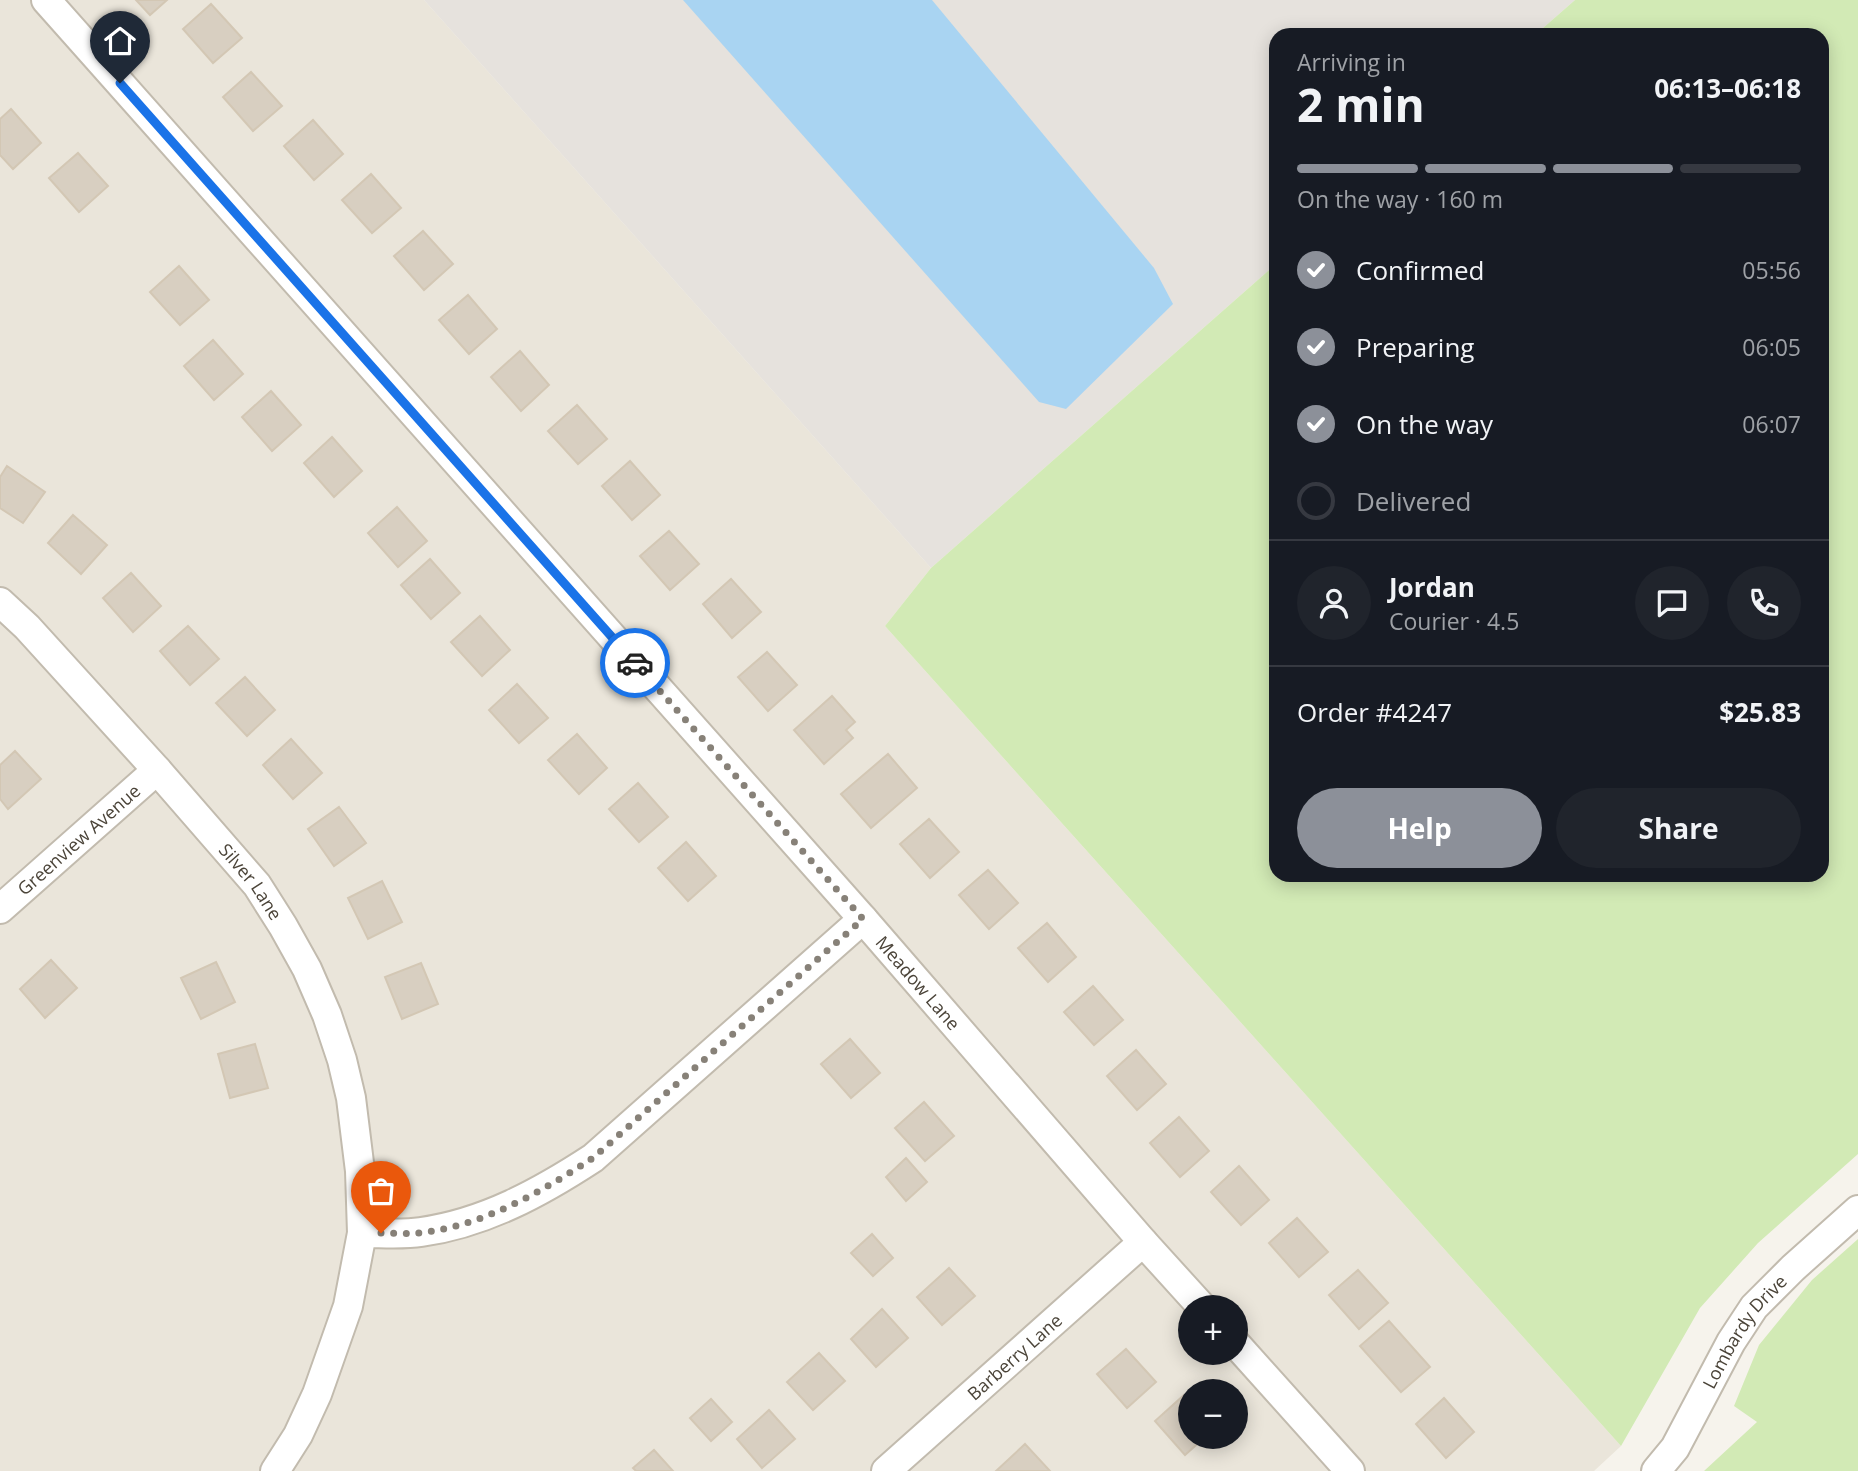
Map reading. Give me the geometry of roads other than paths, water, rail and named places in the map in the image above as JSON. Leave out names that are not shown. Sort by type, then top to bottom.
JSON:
[{"type":"street","name":"Meadow Lane","points":[[46,0],[863,919],[1191,1295]]},
{"type":"street","name":"Silver Lane","points":[[0,602],[27,626],[257,885],[307,969],[327,1015],[342,1060],[351,1098],[360,1171],[362,1233],[348,1306],[317,1394],[298,1435],[275,1471]]},
{"type":"street","name":"Greenview Avenue","points":[[0,909],[157,770]]},
{"type":"street","points":[[362,1233],[419,1233],[460,1225],[511,1206],[567,1175],[593,1158],[863,919]]},
{"type":"street","name":"Lombardy Drive","points":[[1657,1471],[1675,1448],[1731,1342],[1754,1307],[1858,1210]]},
{"type":"street","name":"Barberry Lane","points":[[886,1471],[1143,1242]]},
{"type":"street","points":[[1248,1357],[1350,1471]]},
{"type":"water","points":[[683,0],[932,0],[1154,268],[1173,304],[1066,409],[1039,402]]}]
